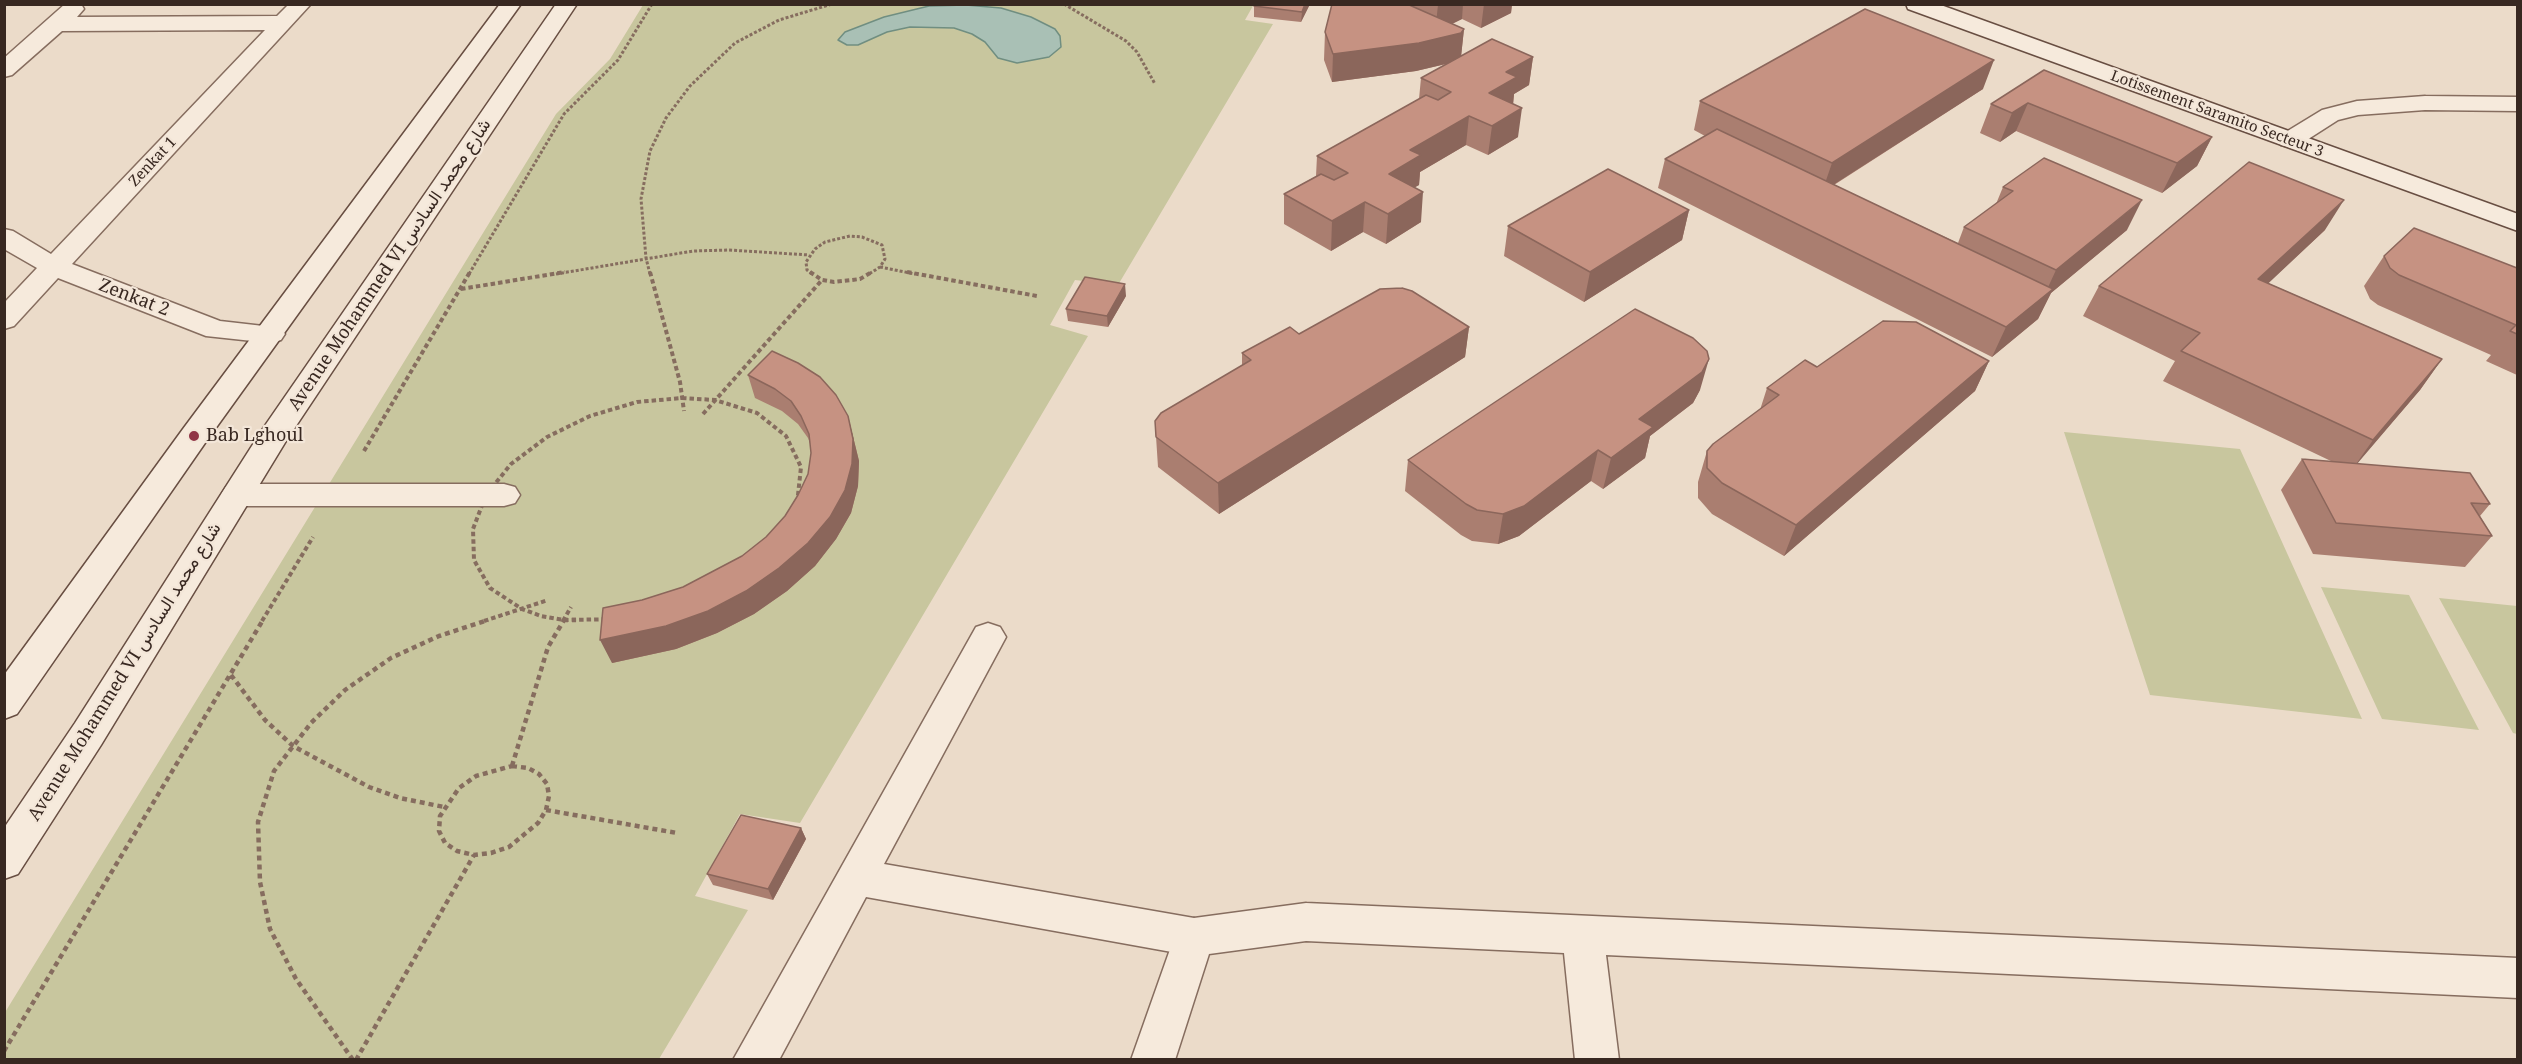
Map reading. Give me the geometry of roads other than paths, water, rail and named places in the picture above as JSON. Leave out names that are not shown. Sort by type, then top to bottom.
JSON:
[{"type":"street","points":[[4,70],[78,4]]},
{"type":"street","name":"Zenkat 1","points":[[4,320],[301,4]]},
{"type":"street","points":[[4,704],[194,436],[511,4]]},
{"type":"street","name":"Avenue Mohammed VI شارع محمد السادس","points":[[4,862],[88,734],[275,434],[567,4]]},
{"type":"street","name":"Lotissement Saramito Secteur 3","points":[[1916,4],[2517,224]]},
{"type":"street","points":[[57,24],[284,23]]},
{"type":"street","points":[[2290,140],[2330,115],[2357,108],[2425,103],[2517,104]]},
{"type":"street","name":"Zenkat 2","points":[[4,237],[54,267],[216,330],[271,333]]},
{"type":"street","points":[[237,495],[495,495]]},
{"type":"street","points":[[755,1059],[988,637]]},
{"type":"street","points":[[855,877],[1194,937],[1306,922],[2517,978]]},
{"type":"street","points":[[1583,935],[1597,1059]]},
{"type":"street","points":[[1153,1059],[1194,937]]},
{"type":"place","name":"Bab Lghoul","points":[[194,436]]}]
